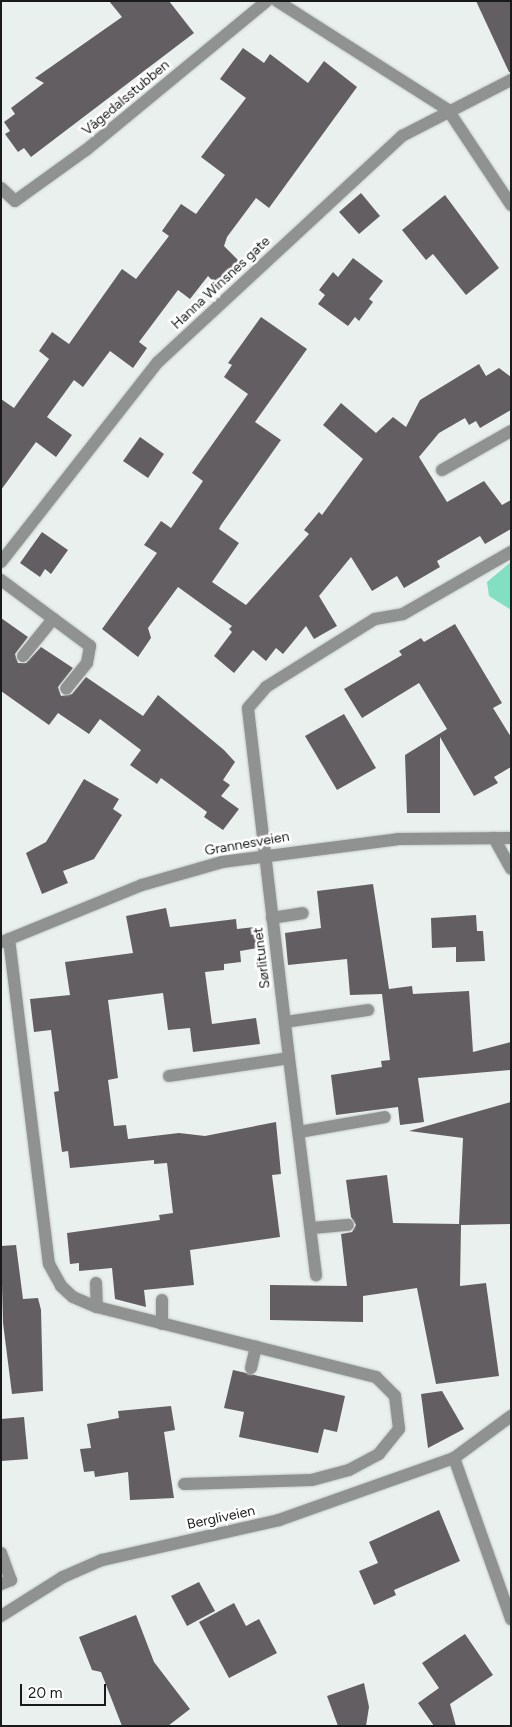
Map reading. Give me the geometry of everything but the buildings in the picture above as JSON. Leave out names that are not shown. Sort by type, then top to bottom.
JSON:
[{"type":"street","name":"Vågedalsstubben","points":[[1,188],[15,201],[86,150],[267,1]]},
{"type":"street","points":[[277,1],[448,110],[511,205]]},
{"type":"street","name":"Hanna Winsnes gate","points":[[1,562],[158,362],[402,136],[448,110],[511,80]]},
{"type":"street","points":[[442,470],[511,431]]},
{"type":"street","name":"Sørlitunet","points":[[316,1275],[313,1232],[289,1058],[248,708],[266,687],[375,619],[402,614],[511,552]]},
{"type":"street","points":[[1,580],[90,646],[87,663],[66,689]]},
{"type":"street","points":[[23,656],[53,619]]},
{"type":"street","points":[[494,838],[511,868]]},
{"type":"street","name":"Grannesveien","points":[[5,941],[167,877],[264,854],[398,839],[511,838]]},
{"type":"street","points":[[272,918],[303,913]]},
{"type":"street","points":[[5,941],[49,1264],[73,1297],[97,1306],[162,1324],[376,1377],[395,1396],[399,1429],[379,1454],[349,1470],[311,1480],[184,1484]]},
{"type":"street","points":[[285,1022],[368,1010]]},
{"type":"street","points":[[169,1076],[289,1058]]},
{"type":"street","points":[[299,1132],[384,1117]]},
{"type":"street","points":[[313,1232],[348,1225]]},
{"type":"street","points":[[96,1283],[97,1306]]},
{"type":"street","points":[[162,1300],[162,1324]]},
{"type":"street","points":[[251,1368],[256,1348]]},
{"type":"street","name":"Bergliveien","points":[[1,1616],[62,1577],[102,1560],[279,1520],[454,1458],[511,1416]]},
{"type":"street","points":[[454,1458],[511,1619]]},
{"type":"street","points":[[1,1553],[11,1580],[1,1584]]},
{"type":"green space","points":[[511,562],[511,610],[489,596],[487,582]]}]
